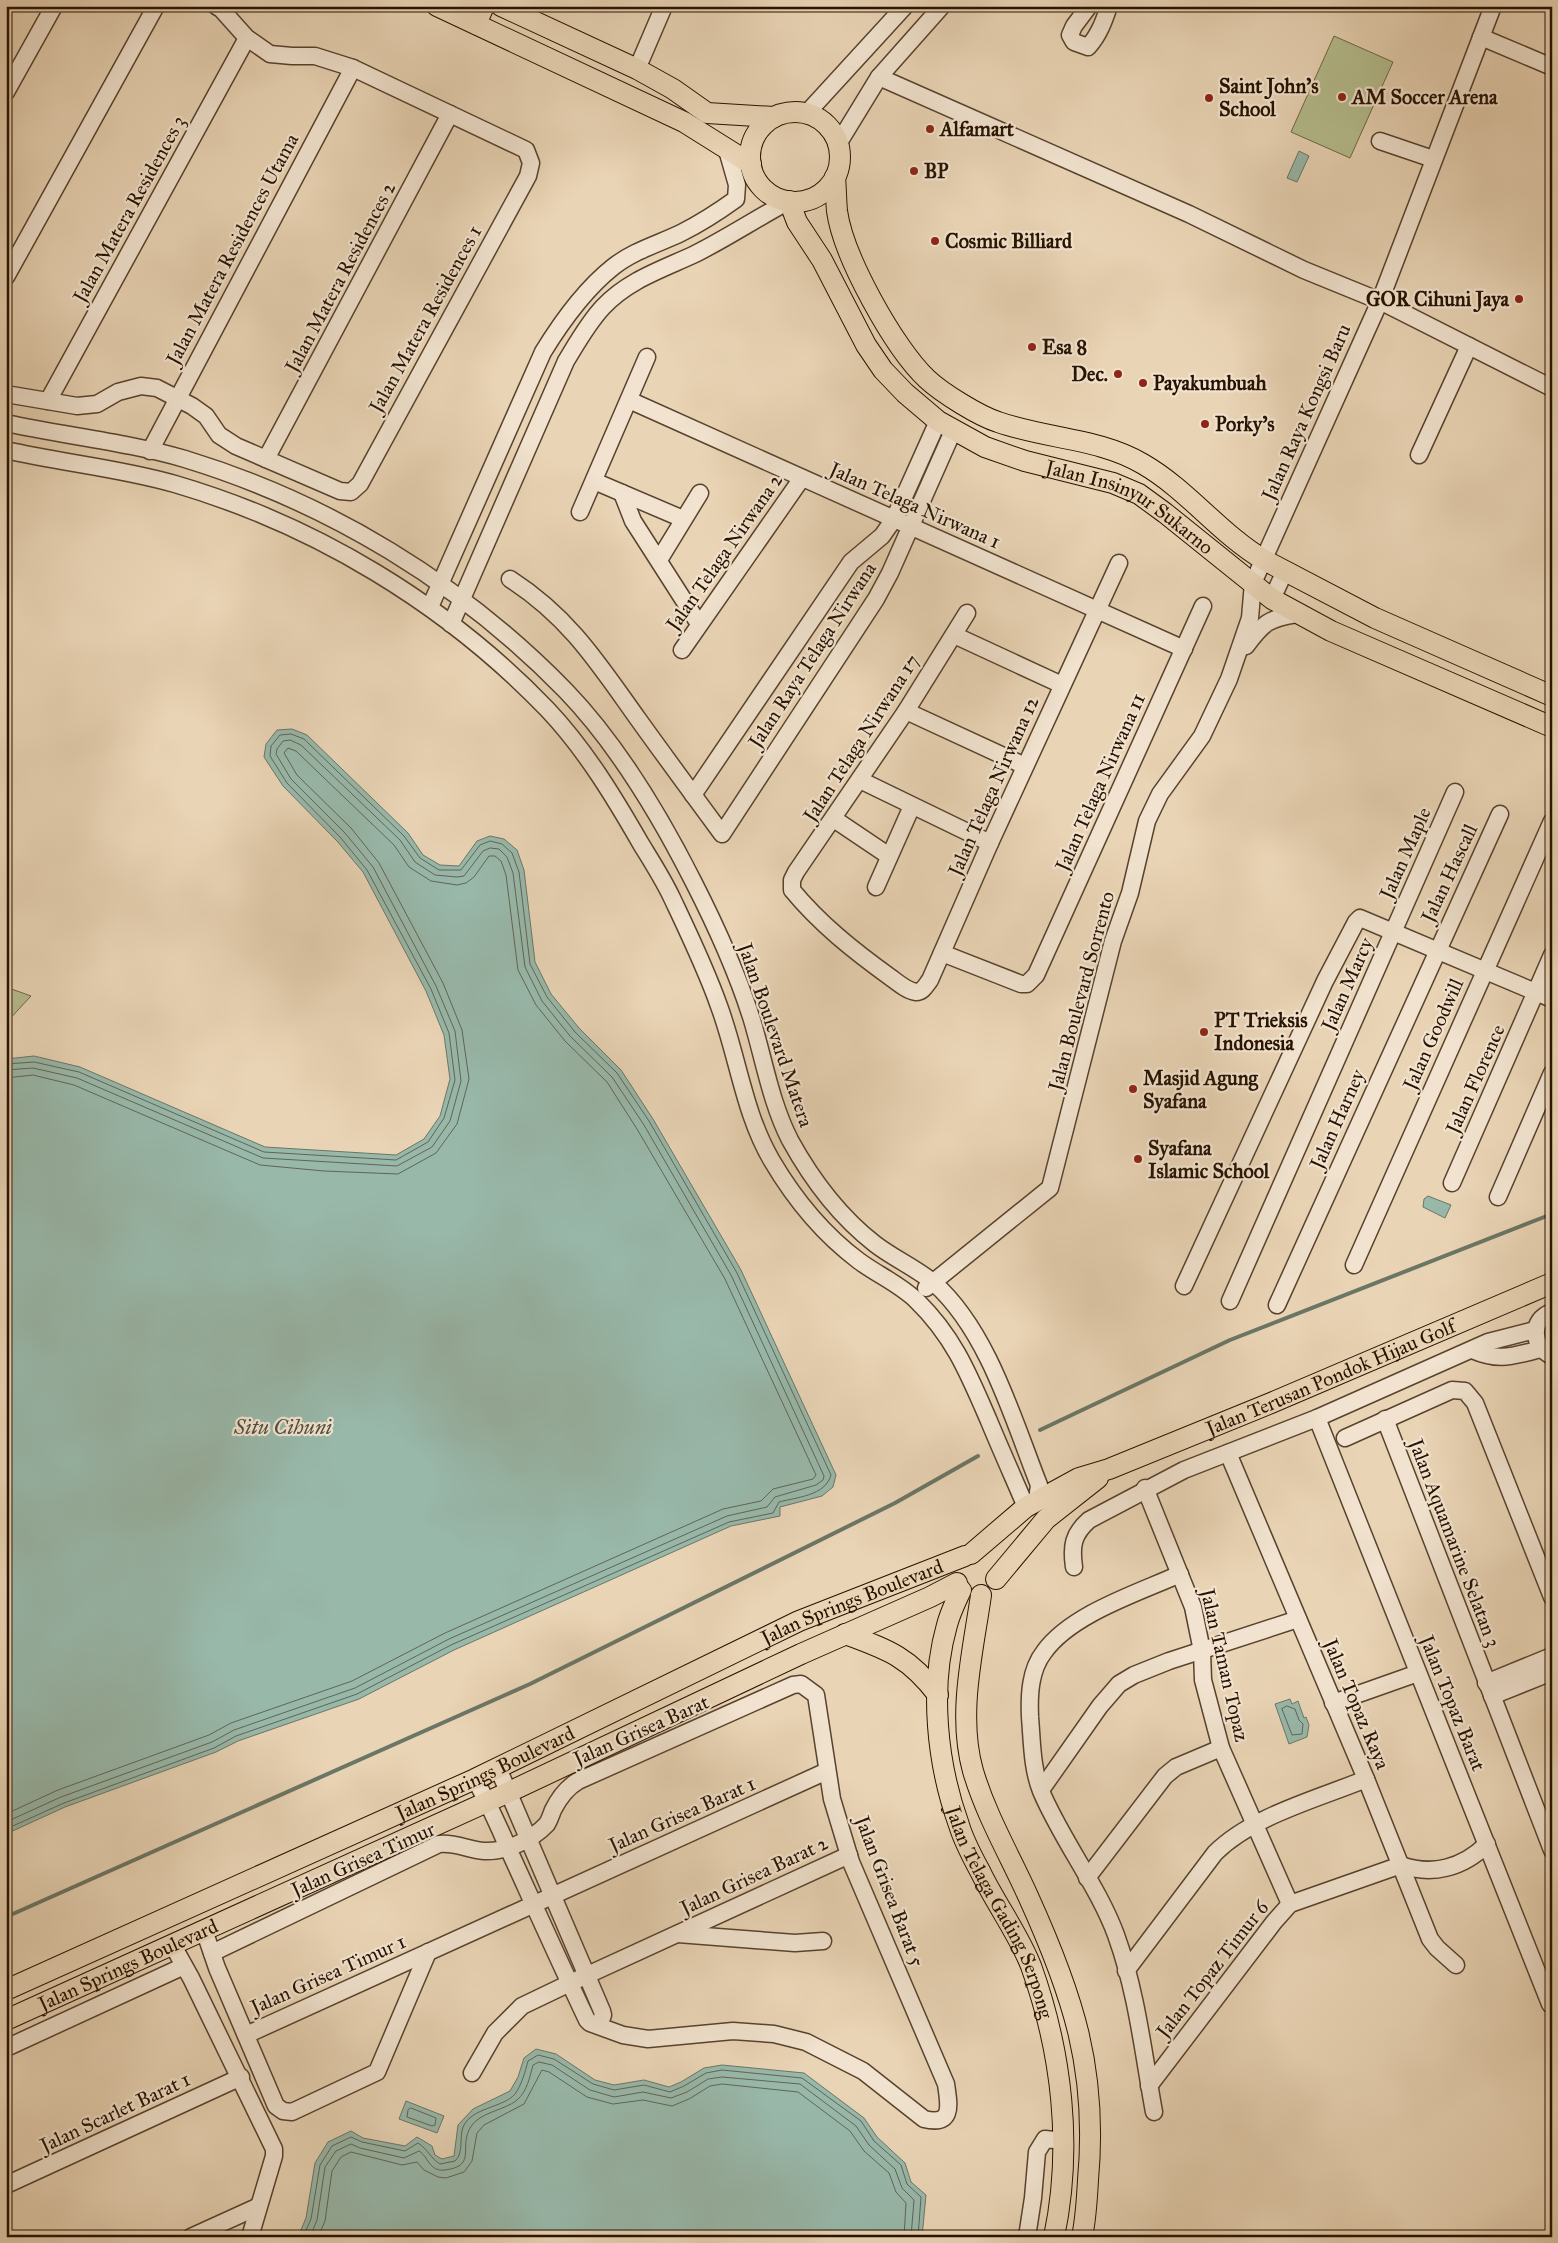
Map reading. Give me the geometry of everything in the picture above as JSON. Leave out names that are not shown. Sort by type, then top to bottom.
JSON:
[{"type":"main road","points":[[437,6],[480,15],[684,122],[751,164]]},
{"type":"main road","points":[[501,6],[637,69],[673,89],[707,113],[774,117],[791,112],[808,113],[827,125],[838,144],[840,155],[835,177],[821,194],[811,199],[788,201],[773,196],[760,185],[751,164],[753,142],[762,128],[774,117]]},
{"type":"main road","name":"Jalan Insinyur Sukarno","points":[[835,177],[838,212],[856,270],[902,347],[927,380],[961,403],[997,422],[1117,450],[1144,464],[1198,504],[1246,550],[1375,618],[1552,696]]},
{"type":"main road","name":"Jalan Insinyur Sukarno","points":[[788,201],[798,222],[822,260],[866,345],[883,370],[904,392],[945,426],[985,446],[1025,460],[1113,483],[1139,494],[1272,599],[1297,614],[1552,727]]},
{"type":"main road","points":[[1443,678],[1454,653]]},
{"type":"main road","name":"Jalan Terusan Pondok Hijau Golf","points":[[968,1555],[1031,1504],[1079,1478],[1109,1469],[1271,1403],[1552,1283]]},
{"type":"main road","name":"Jalan Terusan Pondok Hijau Golf","points":[[996,1579],[1030,1536],[1058,1508],[1085,1490],[1109,1469]]},
{"type":"main road","points":[[1030,1536],[1031,1504]]},
{"type":"main road","points":[[981,1554],[990,1560],[996,1569],[996,1579],[980,1601],[970,1595],[957,1593],[954,1575],[956,1566],[968,1555],[981,1554]]},
{"type":"main road","name":"Jalan Springs Boulevard","points":[[6,1990],[498,1768],[799,1621],[968,1555]]},
{"type":"main road","points":[[925,1571],[930,1597]]},
{"type":"main road","name":"Jalan Springs Boulevard","points":[[6,2020],[509,1792],[845,1634],[930,1597],[957,1593]]},
{"type":"main road","name":"Jalan Telaga Gading Serpong","points":[[957,1593],[947,1624],[939,1667],[938,1722],[946,1778],[959,1826],[982,1875],[1030,1964],[1049,2020],[1059,2080],[1064,2140],[1062,2182],[1054,2237]]},
{"type":"main road","name":"Jalan Telaga Gading Serpong","points":[[980,1601],[968,1675],[967,1729],[973,1770],[994,1829],[1027,1893],[1054,1954],[1067,1988],[1080,2033],[1090,2094],[1091,2139],[1082,2237]]},
{"type":"main road","points":[[845,1634],[881,1647],[905,1660],[922,1673],[938,1695]]},
{"type":"street","points":[[6,92],[54,6]]},
{"type":"street","points":[[6,277],[156,6]]},
{"type":"street","points":[[216,6],[248,38],[270,54],[315,56],[353,68],[450,114]]},
{"type":"street","points":[[637,69],[664,6]]},
{"type":"street","points":[[808,113],[905,6]]},
{"type":"street","points":[[838,144],[879,77],[942,6]]},
{"type":"street","points":[[1089,6],[1074,26],[1070,35],[1074,42],[1088,47],[1103,23],[1109,6]]},
{"type":"street","name":"Jalan Raya Kongsi Baru","points":[[1253,583],[1380,302],[1493,6]]},
{"type":"street","points":[[1480,37],[1552,67]]},
{"type":"street","name":"Jalan Matera Residences 3","points":[[48,401],[248,38]]},
{"type":"street","name":"Jalan Matera Residences Utama","points":[[150,451],[353,68]]},
{"type":"street","points":[[879,77],[1176,208],[1304,270],[1380,302],[1552,388]]},
{"type":"street","name":"Jalan Matera Residences 1","points":[[266,459],[340,491],[351,492],[360,484],[528,176],[531,163],[526,150],[450,114]]},
{"type":"street","name":"Jalan Matera Residences 2","points":[[266,459],[450,114]]},
{"type":"street","points":[[1380,141],[1433,159]]},
{"type":"street","points":[[430,607],[543,352],[561,323],[587,292],[614,266],[645,248],[713,217],[736,199],[737,185],[728,150]]},
{"type":"street","points":[[451,624],[566,361],[582,334],[603,307],[628,286],[656,270],[695,254],[788,201]]},
{"type":"street","points":[[1419,455],[1469,346]]},
{"type":"street","points":[[580,512],[647,357]]},
{"type":"street","points":[[531,381],[553,391]]},
{"type":"street","points":[[6,394],[77,406],[97,404],[118,392],[141,386],[158,388],[192,406],[206,416],[219,435],[236,446],[266,459]]},
{"type":"street","name":"Jalan Telaga Nirwana 1","points":[[629,400],[1184,649]]},
{"type":"street","name":"Jalan Boulevard Matera","points":[[6,423],[53,434],[126,445],[182,458],[258,484],[337,520],[441,582],[520,647],[568,693],[613,749],[646,798],[692,880],[744,995],[772,1095],[788,1137],[813,1179],[842,1216],[873,1242],[933,1283],[969,1324],[988,1358],[1039,1485],[1031,1504]]},
{"type":"street","name":"Jalan Raya Telaga Nirwana","points":[[945,426],[925,494],[890,573],[876,599],[722,834],[693,795],[851,562],[882,536],[894,519],[908,488],[945,426]]},
{"type":"street","points":[[121,471],[126,445]]},
{"type":"street","points":[[6,450],[48,460],[121,471],[174,484],[248,509],[325,543],[430,607],[502,667],[549,711],[592,764],[623,812],[669,892],[719,1004],[747,1103],[764,1148],[792,1194],[825,1231],[858,1260],[915,1298],[947,1334],[966,1367],[1031,1504]]},
{"type":"street","name":"Jalan Telaga Nirwana 2","points":[[682,650],[802,478]]},
{"type":"street","points":[[594,481],[684,519]]},
{"type":"street","points":[[622,493],[633,521],[699,624]]},
{"type":"street","points":[[659,560],[700,493]]},
{"type":"street","points":[[325,543],[337,520]]},
{"type":"street","name":"Jalan Telaga Nirwana 12","points":[[930,980],[990,843],[1119,563]]},
{"type":"street","points":[[1272,599],[1284,571]]},
{"type":"street","points":[[510,579],[533,594],[558,615],[585,646],[693,795]]},
{"type":"street","name":"Jalan Boulevard Sorrento","points":[[915,1298],[1050,1188],[1113,941],[1130,893],[1147,821],[1160,794],[1202,736],[1239,656],[1250,618],[1253,583]]},
{"type":"street","name":"Jalan Telaga Nirwana 11","points":[[942,953],[1021,984],[1027,984],[1036,975],[1203,606]]},
{"type":"street","name":"Jalan Telaga Nirwana 17","points":[[930,980],[919,992],[906,988],[860,956],[816,918],[792,890],[791,886],[796,872],[906,711],[967,613]]},
{"type":"street","name":"Jalan Boulevard Sorrento","points":[[1239,656],[1265,623],[1278,616],[1297,614]]},
{"type":"street","points":[[954,635],[1062,685]]},
{"type":"street","points":[[906,711],[1025,766]]},
{"type":"street","points":[[860,780],[990,843]]},
{"type":"street","name":"Jalan Maple","points":[[1394,931],[1455,792]]},
{"type":"street","points":[[876,887],[912,806]]},
{"type":"street","name":"Jalan Hascall","points":[[1436,949],[1500,814]]},
{"type":"street","points":[[834,819],[889,856]]},
{"type":"street","name":"Jalan Goodwill","points":[[1354,1265],[1552,821]]},
{"type":"street","points":[[650,859],[674,847]]},
{"type":"street","points":[[1184,1286],[1325,981],[1356,922],[1360,918],[1552,999]]},
{"type":"street","name":"Jalan Marcy","points":[[1230,1301],[1394,931]]},
{"type":"street","name":"Jalan Harney","points":[[1277,1305],[1436,949]]},
{"type":"street","points":[[700,960],[724,950]]},
{"type":"street","name":"Jalan Florence","points":[[1452,1183],[1552,955]]},
{"type":"street","points":[[1498,1197],[1552,1073]]},
{"type":"street","points":[[773,1162],[797,1151]]},
{"type":"street","points":[[1546,1353],[1538,1345],[1535,1330],[1541,1319],[1552,1312]]},
{"type":"street","points":[[1074,1567],[1073,1541],[1082,1526],[1089,1520],[1145,1488],[1184,1470],[1317,1418],[1488,1342],[1535,1330]]},
{"type":"street","points":[[1472,1350],[1489,1357],[1499,1358],[1546,1353]]},
{"type":"street","points":[[1345,1438],[1384,1418],[1452,1390],[1462,1390],[1468,1394],[1475,1403],[1552,1597]]},
{"type":"street","name":"Jalan Topaz Barat","points":[[1317,1418],[1550,2004]]},
{"type":"street","name":"Jalan Aquamarine Selatan 3","points":[[1384,1418],[1552,1850]]},
{"type":"street","name":"Jalan Topaz Raya","points":[[1228,1453],[1366,1779],[1430,1939],[1456,1965]]},
{"type":"street","name":"Jalan Taman Topaz","points":[[1145,1488],[1193,1607],[1202,1651],[1203,1680],[1221,1748],[1290,1904]]},
{"type":"street","points":[[1154,2112],[1140,2026],[1115,1934],[1041,1790],[1032,1748],[1029,1697],[1034,1671],[1043,1652],[1060,1634],[1078,1620],[1180,1574]]},
{"type":"street","points":[[1041,1790],[1100,1706],[1119,1684],[1151,1668],[1298,1619]]},
{"type":"street","points":[[1489,1689],[1552,1656]]},
{"type":"street","points":[[1489,1689],[1552,1672]]},
{"type":"street","points":[[1333,1703],[1418,1673]]},
{"type":"street","name":"Jalan Grisea Barat 5","points":[[599,2025],[623,2036],[648,2039],[733,2031],[774,2034],[806,2042],[863,2071],[924,2120],[936,2122],[942,2120],[948,2113],[949,2102],[946,2084],[849,1855],[832,1799],[816,1696],[801,1684],[793,1685]]},
{"type":"street","name":"Jalan Grisea Barat","points":[[508,1848],[540,1831],[550,1820],[561,1796],[578,1781],[793,1685]]},
{"type":"street","points":[[1087,1878],[1164,1776],[1176,1767],[1221,1748]]},
{"type":"street","points":[[475,1778],[587,2020],[593,2025],[599,2025],[604,2015],[588,1974],[498,1768]]},
{"type":"street","name":"Jalan Grisea Barat 1","points":[[534,1904],[827,1771]]},
{"type":"street","points":[[1126,1971],[1226,1841],[1255,1823],[1366,1779]]},
{"type":"street","name":"Jalan Grisea Timur","points":[[212,1953],[439,1844],[459,1844],[485,1851],[508,1848]]},
{"type":"street","name":"Jalan Topaz Timur 6","points":[[1149,2086],[1274,1922],[1290,1904],[1401,1865],[1416,1870],[1446,1868],[1476,1855],[1487,1844]]},
{"type":"street","name":"Jalan Grisea Barat 2","points":[[472,2073],[495,2033],[522,2006],[849,1855]]},
{"type":"street","name":"Jalan Grisea Timur 1","points":[[428,1952],[377,2072],[292,2112],[283,2111],[276,2106],[246,2035],[428,1952],[534,1904]]},
{"type":"street","points":[[204,1930],[246,2035]]},
{"type":"street","name":"Jalan Grisea Barat 2","points":[[677,1934],[795,1943],[823,1941]]},
{"type":"street","points":[[172,1944],[192,1978],[241,2077],[275,2152],[257,2207],[250,2237]]},
{"type":"street","points":[[6,2048],[184,1966]]},
{"type":"street","name":"Jalan Scarlet Barat 1","points":[[6,2185],[241,2077]]},
{"type":"street","points":[[1027,2237],[1037,2152],[1045,2139],[1064,2140]]},
{"type":"street","points":[[191,2237],[257,2207]]},
{"type":"green space","name":"AM Soccer Arena","points":[[1334,36],[1393,62],[1350,158],[1291,132]]},
{"type":"green space","points":[[6,987],[31,996],[6,1023]]},
{"type":"water","points":[[1299,151],[1309,156],[1297,182],[1287,178]]},
{"type":"water","name":"Situ Cihuni","points":[[292,729],[307,735],[408,833],[423,855],[440,865],[459,866],[477,841],[490,836],[504,839],[517,850],[524,870],[535,962],[551,994],[579,1028],[621,1070],[653,1119],[741,1270],[836,1475],[833,1487],[822,1496],[780,1507],[780,1516],[731,1526],[454,1650],[359,1699],[238,1741],[216,1752],[65,1807],[6,1834],[6,1059],[34,1056],[80,1067],[265,1147],[396,1155],[424,1139],[440,1116],[450,1079],[444,1035],[426,991],[363,872],[337,841],[283,786],[264,757],[266,744],[277,730]]},
{"type":"water","points":[[1428,1196],[1451,1205],[1445,1218],[1423,1207],[1424,1199]]},
{"type":"water","points":[[1290,1699],[1292,1704],[1298,1701],[1304,1718],[1306,1717],[1309,1725],[1307,1737],[1289,1744],[1275,1704]]},
{"type":"water","points":[[536,2049],[556,2054],[595,2080],[614,2085],[644,2080],[669,2087],[704,2068],[722,2065],[804,2073],[864,2118],[877,2137],[905,2163],[911,2182],[926,2195],[922,2237],[298,2237],[306,2218],[315,2163],[328,2142],[351,2131],[363,2138],[405,2146],[417,2137],[432,2146],[435,2155],[442,2159],[454,2156],[458,2125],[473,2109],[510,2091],[518,2077],[524,2058]]},
{"type":"water","points":[[406,2101],[444,2116],[437,2133],[399,2119]]},
{"type":"waterway","points":[[1040,1430],[1230,1340],[1552,1214]]},
{"type":"waterway","points":[[6,1917],[530,1684],[895,1503],[978,1456]]},
{"type":"place","name":"AM Soccer Arena","points":[[1342,97]]},
{"type":"place","name":"Saint John's School","points":[[1209,98]]},
{"type":"place","name":"Alfamart","points":[[930,129]]},
{"type":"place","name":"BP","points":[[914,171]]},
{"type":"place","name":"Cosmic Billiard","points":[[935,241]]},
{"type":"place","name":"GOR Cihuni Jaya","points":[[1519,299]]},
{"type":"place","name":"Esa 8","points":[[1032,347]]},
{"type":"place","name":"Dec.","points":[[1118,374]]},
{"type":"place","name":"Payakumbuah","points":[[1143,383]]},
{"type":"place","name":"Porky's","points":[[1205,424]]},
{"type":"place","name":"PT Trieksis Indonesia","points":[[1204,1032]]},
{"type":"place","name":"Masjid Agung Syafana","points":[[1133,1089]]},
{"type":"place","name":"Syafana Islamic School","points":[[1138,1159]]}]
